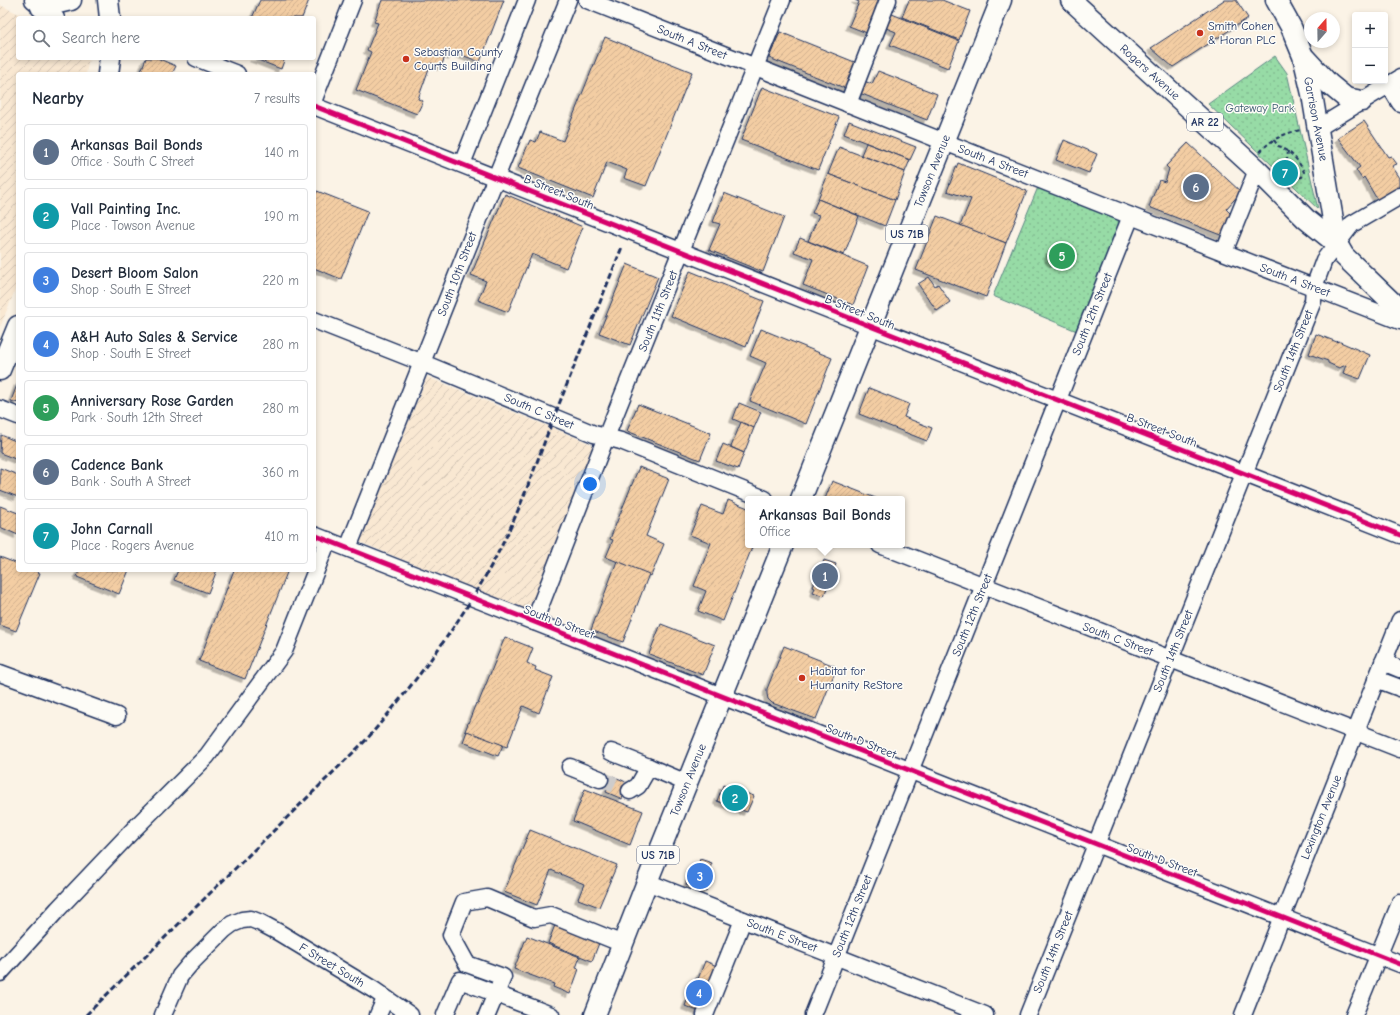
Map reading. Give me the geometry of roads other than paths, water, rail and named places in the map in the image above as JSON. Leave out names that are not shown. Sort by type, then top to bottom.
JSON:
[{"type":"main road","points":[[43,8],[71,0]]},
{"type":"main road","points":[[108,0],[110,16]]},
{"type":"main road","name":"Rogers Avenue","points":[[1071,0],[1258,162],[1306,219],[1337,244],[1344,256],[1400,310]]},
{"type":"main road","name":"Garrison Avenue","points":[[1276,0],[1291,27],[1303,56],[1312,94],[1310,129],[1337,244]]},
{"type":"main road","name":"Towson Avenue","points":[[802,496],[1000,1]]},
{"type":"main road","points":[[1303,56],[1329,84],[1346,98],[1362,101]]},
{"type":"main road","points":[[108,72],[110,60]]},
{"type":"main road","points":[[0,370],[16,331]]},
{"type":"main road","name":"Towson Avenue","points":[[595,1015],[782,548]]},
{"type":"street","points":[[316,94],[353,0]]},
{"type":"street","points":[[462,164],[527,0]]},
{"type":"street","name":"South 10th Street","points":[[348,548],[568,0]]},
{"type":"street","name":"South A Street","points":[[587,0],[1400,321]]},
{"type":"street","name":"South 11th Street","points":[[534,622],[606,437],[682,252],[782,0]]},
{"type":"street","points":[[848,104],[888,0]]},
{"type":"street","points":[[201,60],[231,72]]},
{"type":"street","points":[[1310,129],[1362,101],[1394,81],[1400,103]]},
{"type":"street","name":"B Street South","points":[[316,107],[1400,535]]},
{"type":"street","points":[[1224,252],[1258,162]]},
{"type":"street","name":"South 14th Street","points":[[1028,1015],[1313,301],[1314,287],[1324,260],[1352,224],[1400,196]]},
{"type":"street","name":"South 12th Street","points":[[813,1015],[1131,216]]},
{"type":"street","name":"South C Street","points":[[316,321],[423,363],[594,434],[621,441],[757,496]]},
{"type":"street","points":[[0,408],[16,415]]},
{"type":"street","points":[[316,553],[321,538]]},
{"type":"street","name":"South D Street","points":[[321,538],[722,696],[910,772],[1400,964]]},
{"type":"street","name":"South C Street","points":[[888,548],[1400,749]]},
{"type":"street","points":[[0,973],[130,833],[207,756],[284,651],[310,572]]},
{"type":"street","name":"Lexington Avenue","points":[[1242,1015],[1400,620]]},
{"type":"street","points":[[1383,662],[1400,669]]},
{"type":"street","points":[[0,673],[117,716]]},
{"type":"street","points":[[1376,679],[1400,688]]},
{"type":"street","points":[[611,752],[687,783]]},
{"type":"street","points":[[570,767],[600,779]]},
{"type":"street","points":[[630,791],[638,786],[649,767]]},
{"type":"street","name":"South E Street","points":[[647,882],[985,1015]]},
{"type":"street","points":[[487,1015],[503,977],[467,964],[451,935],[464,902],[487,898],[534,918],[551,915],[623,944]]},
{"type":"street","points":[[1354,1015],[1400,903]]},
{"type":"street","name":"F Street South","points":[[163,1015],[180,976],[191,963],[232,924],[242,920],[251,919],[278,932],[374,990],[410,1015]]},
{"type":"street","points":[[705,1015],[743,920]]},
{"type":"street","points":[[445,1015],[460,980],[551,1015]]},
{"type":"street","points":[[378,1015],[385,999]]},
{"type":"tunnel","points":[[600,779],[630,791]]},
{"type":"railway","points":[[86,1015],[367,739],[406,692],[443,642],[477,591],[513,523],[622,247]]},
{"type":"place","name":"Smith Cohen & Horan PLC","points":[[1200,33]]},
{"type":"place","name":"Sebastian County Courts Building","points":[[406,59]]},
{"type":"place","name":"John Carnall","points":[[1285,173]]},
{"type":"place","name":"Cadence Bank","points":[[1196,187]]},
{"type":"place","name":"Anniversary Rose Garden","points":[[1062,256]]},
{"type":"place","name":"Arkansas Bail Bonds","points":[[825,576]]},
{"type":"place","name":"Habitat for Humanity ReStore","points":[[802,678]]},
{"type":"place","name":"Vall Painting Inc.","points":[[735,798]]},
{"type":"place","name":"Desert Bloom Salon","points":[[700,876]]},
{"type":"place","name":"A&H Auto Sales & Service","points":[[699,993]]},
{"type":"park label","name":"Gateway Park","points":[[1260,108]]}]
